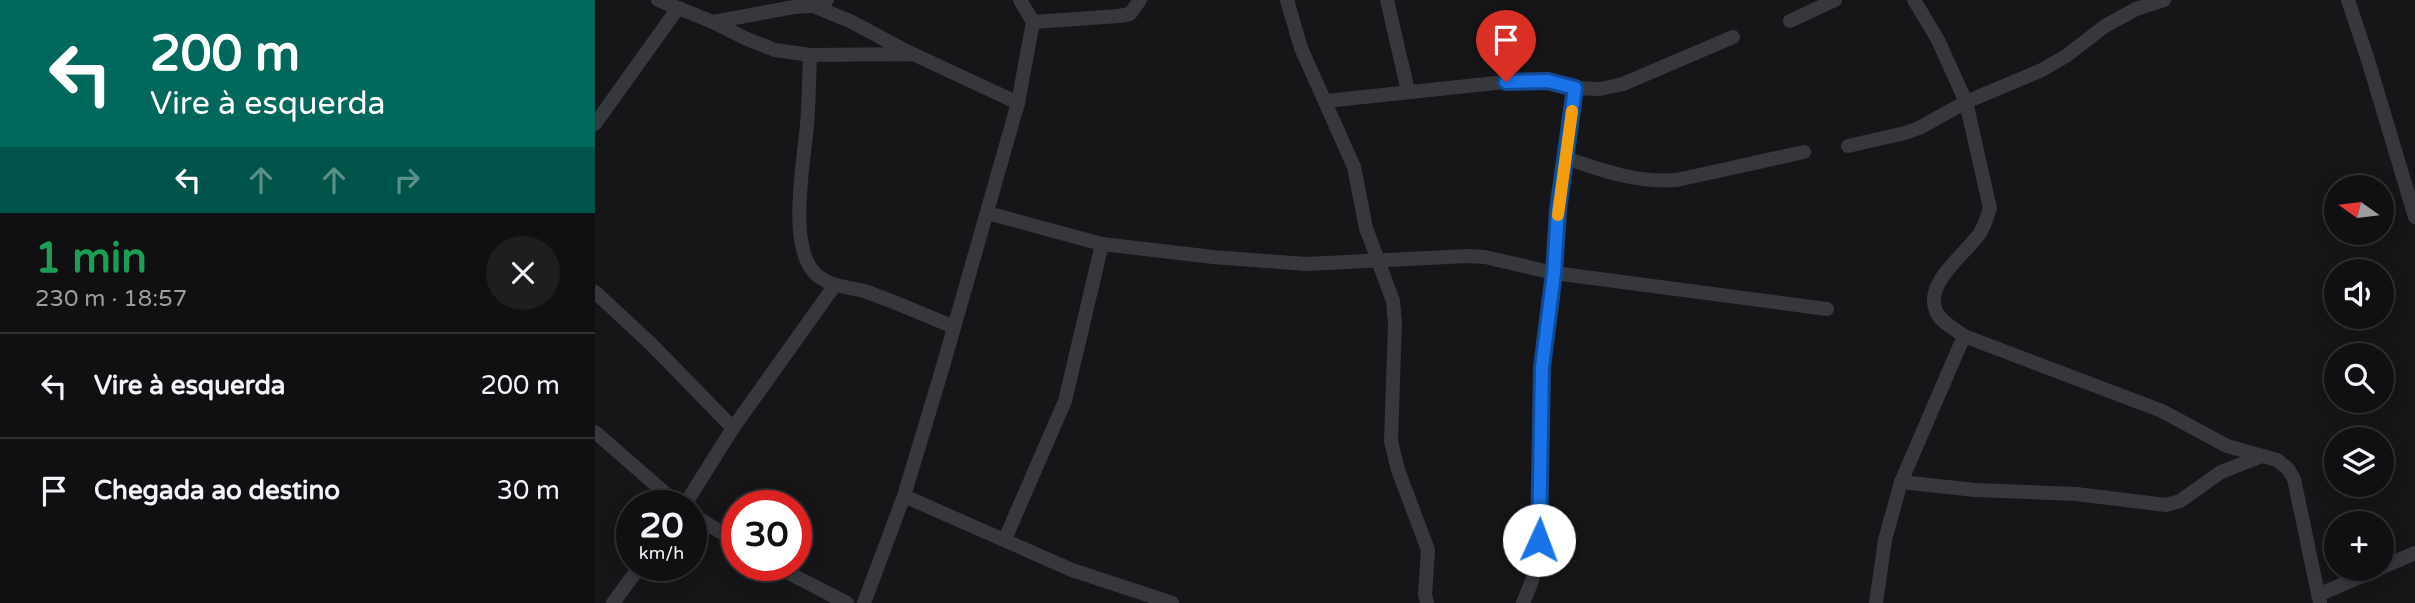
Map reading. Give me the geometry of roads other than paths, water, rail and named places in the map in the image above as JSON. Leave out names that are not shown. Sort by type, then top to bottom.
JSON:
[{"type":"street","points":[[658,0],[763,46],[810,55],[913,54]]},
{"type":"street","points":[[864,603],[904,496],[1018,103],[1033,22],[1020,0]]},
{"type":"street","points":[[1033,22],[1130,14],[1140,0]]},
{"type":"street","points":[[1287,0],[1301,48],[1354,167],[1366,228],[1392,301],[1395,323],[1391,440],[1398,470],[1428,550],[1425,594],[1427,603]]},
{"type":"street","points":[[1387,0],[1408,91]]},
{"type":"street","points":[[1790,21],[1835,0]]},
{"type":"street","points":[[1914,0],[1938,40],[1966,102],[1990,208],[1986,223],[1978,236],[1960,254],[1940,282],[1934,298],[1936,312],[1944,322],[1964,336],[2162,411],[2227,446],[2277,460],[2288,469],[2294,480],[2319,599],[2415,553]]},
{"type":"street","points":[[1847,146],[1905,134],[1966,102],[2042,70],[2066,56],[2105,26],[2136,9],[2164,0]]},
{"type":"street","points":[[2348,0],[2415,216]]},
{"type":"street","points":[[713,22],[820,3],[913,54],[1018,103]]},
{"type":"street","points":[[595,124],[678,8]]},
{"type":"street","points":[[1326,101],[1524,80],[1600,89],[1623,84],[1733,37]]},
{"type":"street","points":[[810,55],[800,209],[800,236],[810,269],[835,285],[862,291],[954,327]]},
{"type":"street","points":[[1523,603],[1538,555],[1541,378],[1554,273],[1558,210],[1575,88]]},
{"type":"street","points":[[1566,158],[1614,174],[1639,180],[1660,181],[1677,180],[1804,152]]},
{"type":"street","points":[[987,212],[1102,244],[1213,257],[1306,264],[1485,257],[1554,273],[1827,309]]},
{"type":"street","points":[[1005,539],[1065,401],[1102,244]]},
{"type":"street","points":[[692,490],[733,428],[835,285]]},
{"type":"street","points":[[595,292],[651,344],[733,428]]},
{"type":"street","points":[[1876,603],[1885,540],[1901,481],[1964,336]]},
{"type":"street","points":[[595,432],[663,490]]},
{"type":"street","points":[[1901,481],[1975,490],[2076,494],[2166,505],[2180,501],[2221,472],[2262,456]]},
{"type":"street","points":[[904,496],[1072,570],[1172,603]]},
{"type":"street","points":[[613,603],[629,581]]},
{"type":"street","points":[[804,581],[847,603]]}]
